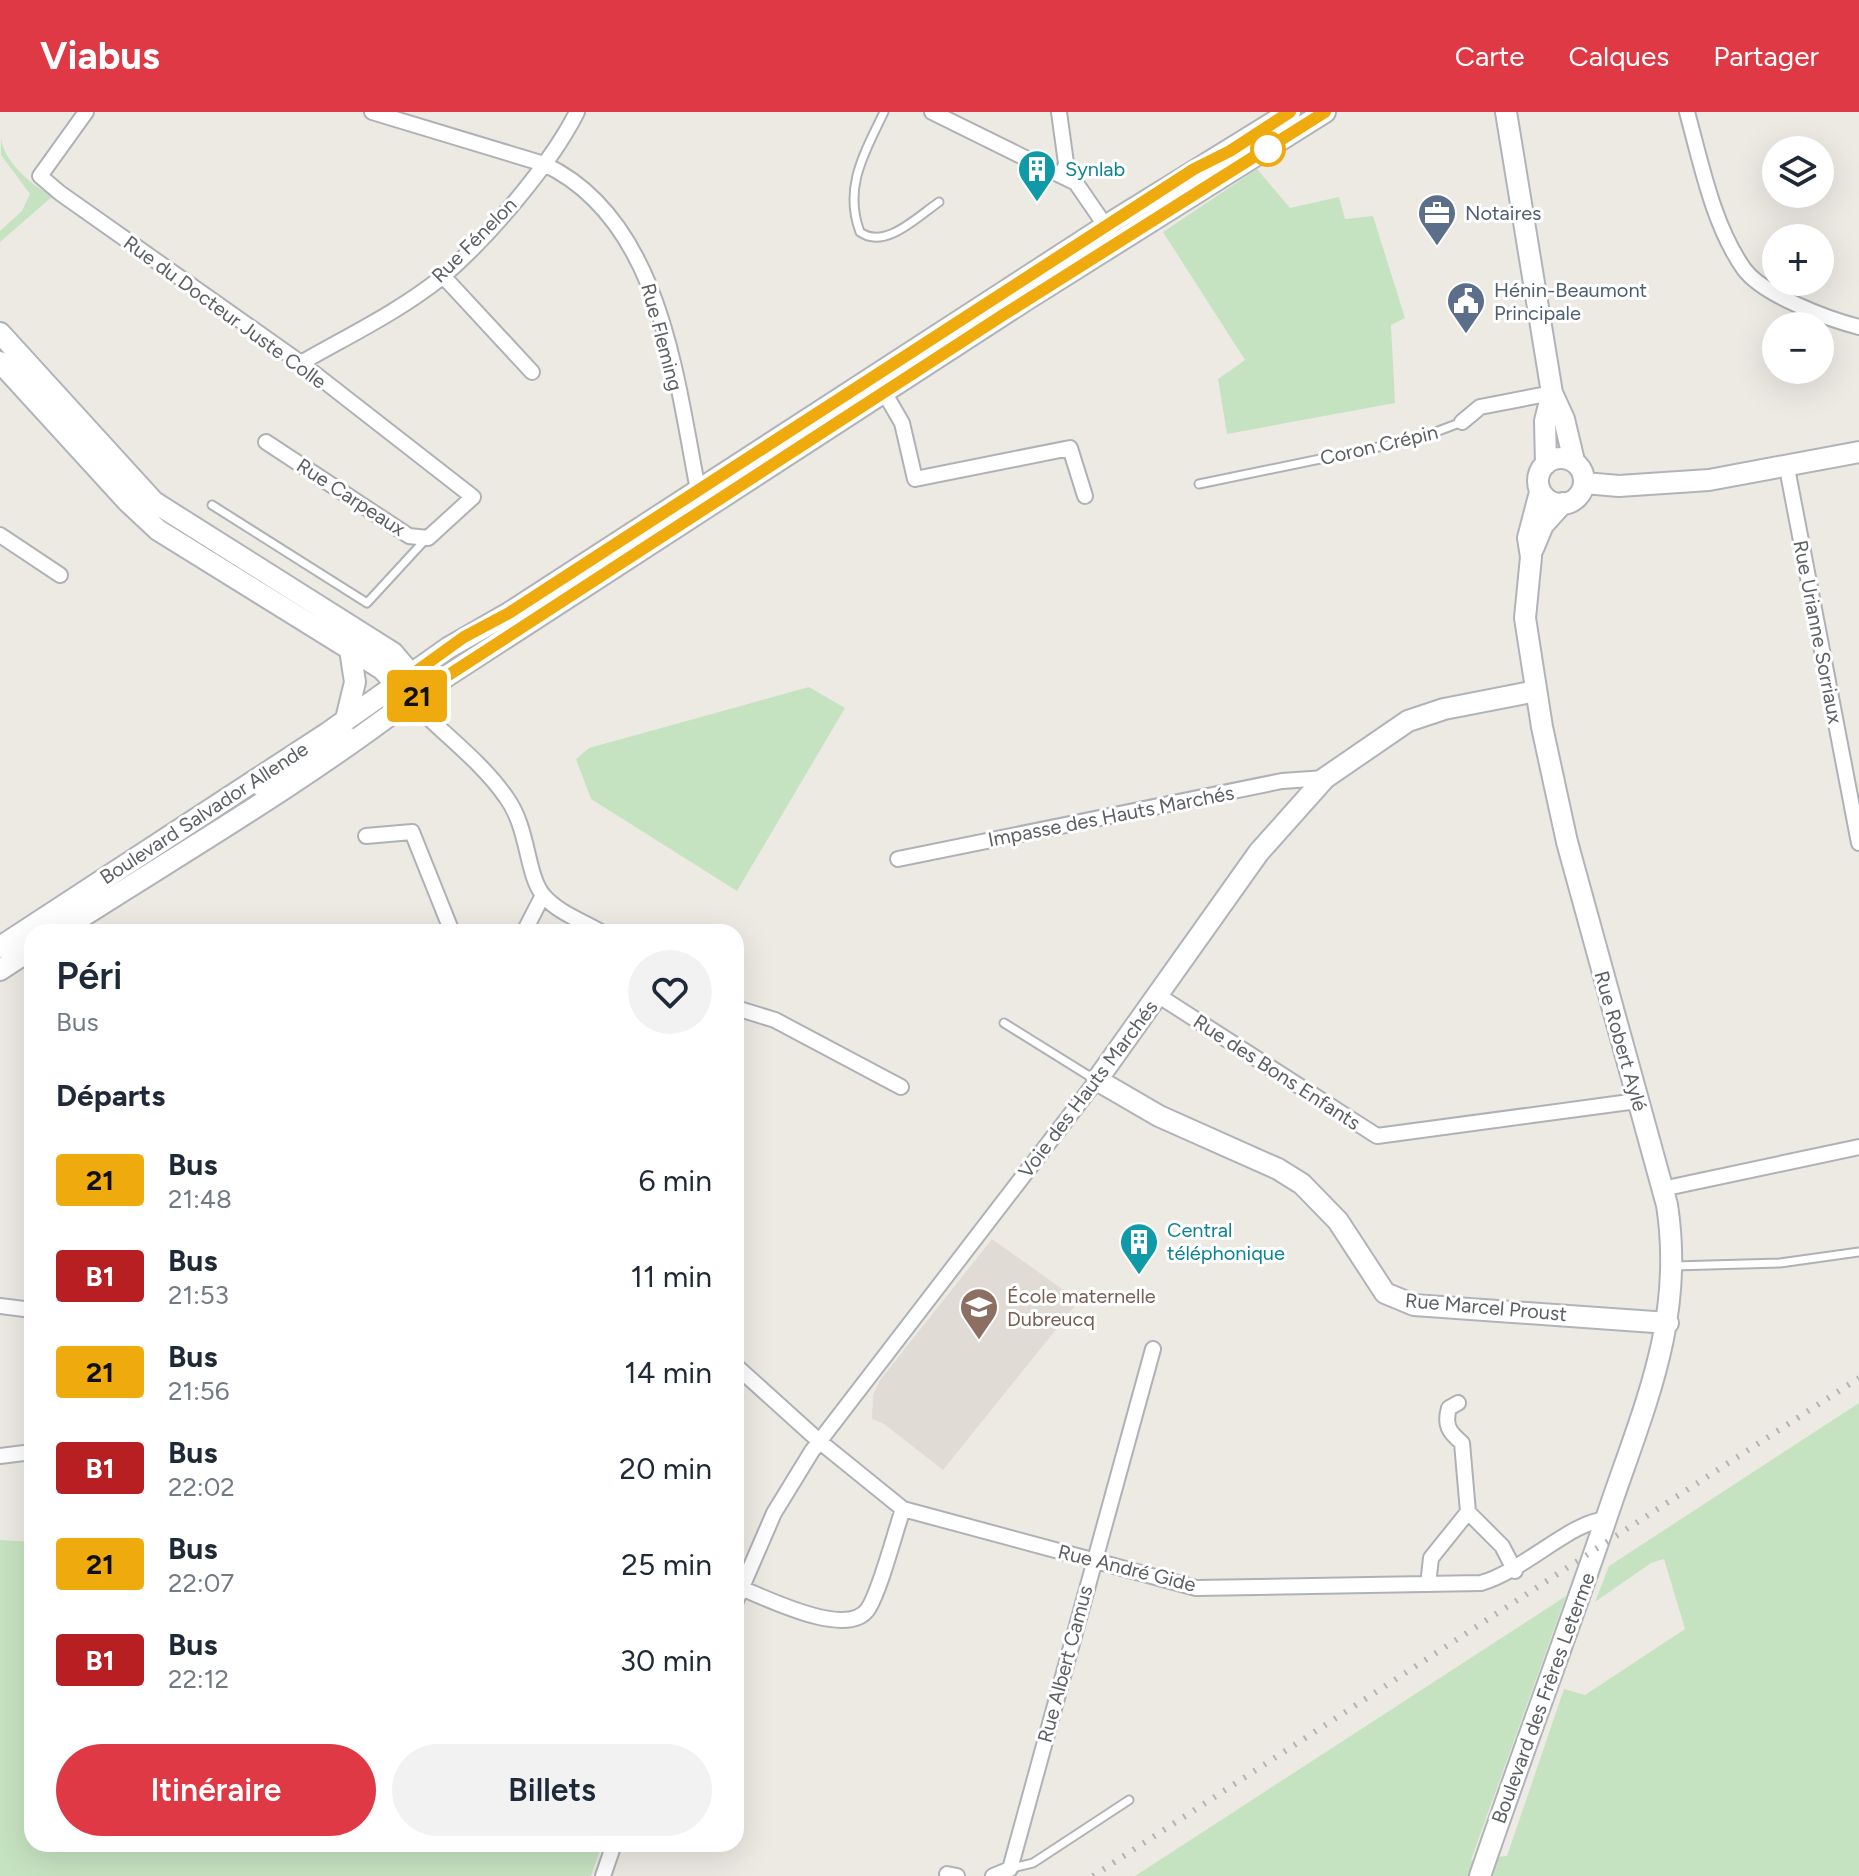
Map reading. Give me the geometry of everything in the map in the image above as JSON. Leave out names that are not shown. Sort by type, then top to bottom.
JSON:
[{"type":"main road","points":[[405,688],[464,637],[509,613],[1107,225],[1280,126],[1325,112]]},
{"type":"main road","points":[[1506,112],[1552,393],[1564,419],[1574,461],[1583,471],[1584,483],[1576,497],[1563,503],[1554,502],[1540,492],[1537,477],[1546,464],[1560,459],[1574,461]]},
{"type":"main road","points":[[405,688],[698,512],[1114,246],[1280,126]]},
{"type":"main road","points":[[0,333],[154,502],[393,653],[405,667],[405,688]]},
{"type":"main road","points":[[0,362],[128,502],[158,530],[382,669],[405,688]]},
{"type":"main road","points":[[1546,464],[1545,421],[1552,393]]},
{"type":"main road","points":[[1831,456],[1859,439]]},
{"type":"main road","points":[[1584,483],[1619,486],[1681,483],[1787,468],[1859,452]]},
{"type":"main road","name":"Rue Robert Aylé","points":[[1540,492],[1531,518],[1525,618],[1536,691],[1567,842],[1662,1189],[1672,1266],[1663,1349],[1606,1520]]},
{"type":"main road","name":"Rue Robert Aylé","points":[[1531,557],[1543,525],[1563,503]]},
{"type":"main road","points":[[346,719],[355,682],[350,650]]},
{"type":"main road","name":"Boulevard Salvador Allende","points":[[35,924],[346,719],[405,688]]},
{"type":"main road","name":"Boulevard Salvador Allende","points":[[70,924],[294,779],[337,755],[405,688]]},
{"type":"main road","name":"Voie des Hauts Marchés","points":[[1097,1080],[1259,852],[1325,778],[1408,721],[1444,709],[1536,691]]},
{"type":"main road","name":"Boulevard Salvador Allende","points":[[0,947],[24,931]]},
{"type":"main road","points":[[0,970],[24,954]]},
{"type":"main road","name":"Rue Marcel Proust","points":[[1097,1080],[1159,1116],[1278,1169],[1302,1184],[1338,1221],[1370,1273],[1396,1300],[1414,1305],[1668,1323]]},
{"type":"main road","name":"Boulevard des Frères Leterme","points":[[1480,1876],[1606,1520]]},
{"type":"street","name":"Rue du Docteur Juste Colle","points":[[86,112],[40,176],[301,363],[473,497]]},
{"type":"street","name":"Rue Fleming","points":[[372,112],[544,164],[558,171],[610,219],[646,274],[658,307],[698,490]]},
{"type":"street","name":"Rue Fénelon","points":[[301,363],[443,276],[561,145],[577,112]]},
{"type":"street","points":[[932,112],[1063,174],[1086,193],[1107,225],[1114,246]]},
{"type":"street","points":[[1059,112],[1066,163],[1063,174]]},
{"type":"street","points":[[1687,112],[1709,189],[1745,270],[1767,288],[1811,310],[1859,327]]},
{"type":"street","points":[[443,276],[532,372]]},
{"type":"street","points":[[884,392],[902,423],[915,479],[1070,448],[1085,496]]},
{"type":"street","name":"Coron Crépin","points":[[1462,422],[1480,407],[1552,393]]},
{"type":"street","name":"Rue Carpeaux","points":[[266,442],[409,536],[428,538],[473,497]]},
{"type":"street","name":"Rue Urianne Sorriaux","points":[[1787,468],[1859,843]]},
{"type":"street","points":[[0,535],[60,575]]},
{"type":"street","points":[[405,688],[505,795],[519,818],[534,875],[543,895],[554,906],[587,924]]},
{"type":"street","name":"Impasse des Hauts Marchés","points":[[898,859],[1282,781],[1325,778]]},
{"type":"street","points":[[366,836],[412,832],[449,924]]},
{"type":"street","points":[[528,924],[543,895]]},
{"type":"street","name":"Rue des Bons Enfants","points":[[1159,996],[1377,1136],[1637,1101]]},
{"type":"street","points":[[744,1010],[775,1020],[901,1087]]},
{"type":"street","name":"Voie des Hauts Marchés","points":[[744,1579],[774,1513],[819,1441],[1097,1080]]},
{"type":"street","points":[[1662,1189],[1859,1147]]},
{"type":"street","points":[[0,1306],[24,1309]]},
{"type":"street","name":"Rue Albert Camus","points":[[1010,1869],[1153,1349]]},
{"type":"street","name":"Rue André Gide","points":[[744,1373],[819,1441],[903,1509],[1196,1588],[1481,1583],[1515,1571],[1588,1520],[1606,1520]]},
{"type":"street","points":[[1458,1403],[1449,1408],[1446,1420],[1450,1432],[1462,1443],[1468,1512],[1502,1546],[1515,1571]]},
{"type":"street","points":[[0,1456],[24,1453]]},
{"type":"street","points":[[744,1594],[831,1621],[851,1622],[868,1610],[903,1509]]},
{"type":"street","points":[[1428,1584],[1431,1558],[1468,1512]]},
{"type":"street","points":[[603,1876],[611,1852]]},
{"type":"street","points":[[993,1876],[1010,1869]]},
{"type":"lane","points":[[884,112],[856,173],[852,195],[860,232],[869,239],[885,238],[939,202]]},
{"type":"lane","points":[[1280,126],[1292,123],[1308,112]]},
{"type":"lane","points":[[698,512],[711,493],[1069,259],[1114,246]]},
{"type":"lane","name":"Coron Crépin","points":[[1199,484],[1417,439],[1462,422]]},
{"type":"lane","points":[[212,505],[367,603],[428,538]]},
{"type":"lane","points":[[451,663],[638,541],[653,519]]},
{"type":"lane","points":[[52,924],[329,744],[436,668]]},
{"type":"lane","points":[[0,958],[24,942]]},
{"type":"lane","points":[[1004,1023],[1097,1080]]},
{"type":"lane","points":[[1672,1266],[1780,1263],[1859,1252]]},
{"type":"lane","points":[[1010,1869],[1033,1863],[1129,1800]]},
{"type":"shaded area","name":"École maternelle Dubreucq","points":[[992,1239],[1079,1301],[943,1470],[884,1424],[872,1419],[873,1395],[880,1380]]},
{"type":"green space","points":[[1,138],[7,156],[20,172],[53,196],[0,242],[0,231],[22,211],[30,194],[1,155]]},
{"type":"green space","points":[[1257,169],[1290,208],[1339,197],[1345,219],[1373,216],[1405,318],[1391,325],[1395,403],[1227,434],[1218,379],[1245,360],[1163,232]]},
{"type":"green space","points":[[809,687],[845,708],[737,891],[591,799],[576,759],[589,748]]},
{"type":"green space","points":[[1859,1403],[1859,1876],[1135,1876],[1566,1596],[1471,1860],[1507,1856],[1564,1689],[1585,1695],[1685,1629],[1664,1559],[1651,1563],[1595,1602],[1609,1566]]},
{"type":"green space","points":[[0,1540],[24,1542],[24,1852],[599,1852],[591,1876],[0,1876]]},
{"type":"railway","points":[[1093,1876],[1859,1378]]},
{"type":"bus line","name":"21","points":[[1290,112],[1230,151],[1194,169],[509,613],[443,651],[407,678],[410,700],[1026,300],[1190,200],[1325,112]]},
{"type":"place","name":"Synlab","points":[[1037,203]]},
{"type":"place","name":"Notaires","points":[[1437,247]]},
{"type":"place","name":"Hénin-Beaumont Principale","points":[[1466,335]]},
{"type":"place","name":"Central téléphonique","points":[[1139,1276]]},
{"type":"place","name":"École maternelle Dubreucq","points":[[979,1341]]}]
